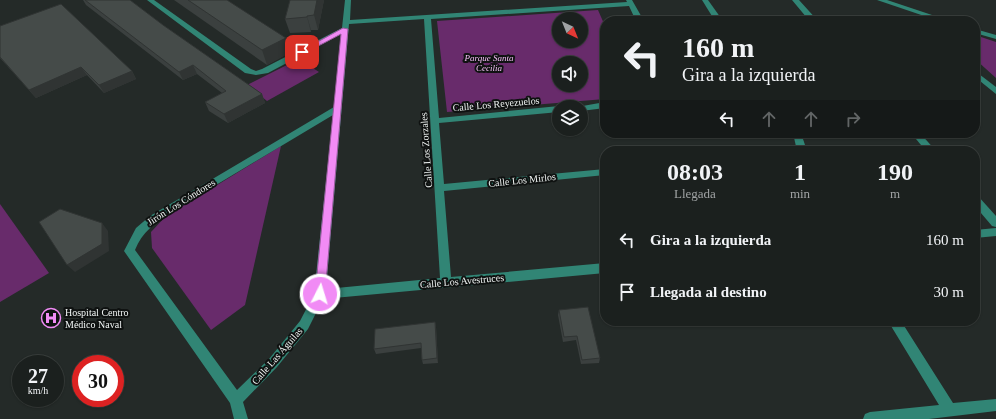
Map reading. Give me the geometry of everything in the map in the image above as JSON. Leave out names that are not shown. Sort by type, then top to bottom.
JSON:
[{"type":"street","points":[[150,0],[248,71],[256,73],[265,71],[345,25],[427,17],[630,2],[637,16]]},
{"type":"street","name":"Calle Las Águilas","points":[[236,400],[274,363],[304,325],[320,294],[348,0]]},
{"type":"street","points":[[705,0],[716,16]]},
{"type":"street","points":[[795,0],[810,16]]},
{"type":"street","points":[[880,0],[930,16]]},
{"type":"street","name":"Calle Los Zorzales","points":[[427,17],[446,283]]},
{"type":"street","points":[[980,32],[996,37]]},
{"type":"street","points":[[980,77],[996,91]]},
{"type":"street","points":[[588,107],[600,106]]},
{"type":"street","name":"Jirón Los Cóndores","points":[[241,419],[236,400],[129,251],[140,228],[167,209],[338,108]]},
{"type":"street","name":"Calle Los Reyezuelos","points":[[435,120],[552,111]]},
{"type":"street","points":[[920,138],[927,146]]},
{"type":"street","name":"Calle Los Mirlos","points":[[439,188],[600,172]]},
{"type":"street","points":[[980,205],[996,223]]},
{"type":"street","points":[[980,234],[996,232]]},
{"type":"street","name":"Calle Los Avestruces","points":[[320,294],[600,268]]},
{"type":"street","points":[[897,326],[950,410]]},
{"type":"street","points":[[870,419],[996,404]]},
{"type":"green space","name":"Parque Santa Cecilia","points":[[598,10],[601,16],[600,99],[552,100],[552,103],[447,112],[437,21],[552,13],[552,48],[588,48],[588,12],[569,12]]},
{"type":"green space","points":[[980,37],[996,42],[996,78],[980,64]]},
{"type":"green space","points":[[299,59],[319,72],[267,101],[247,85]]},
{"type":"green space","points":[[281,146],[245,305],[211,330],[152,248],[151,232],[165,217]]},
{"type":"green space","points":[[0,204],[49,273],[0,302]]},
{"type":"building","points":[[85,0],[130,0],[163,25],[262,94],[224,114],[205,102],[226,91],[193,65],[179,72]]},
{"type":"building","points":[[188,0],[227,0],[286,38],[262,50]]},
{"type":"building","points":[[290,0],[317,0],[314,15],[285,19]]},
{"type":"building","points":[[61,4],[132,71],[99,85],[81,67],[29,90],[0,57],[0,26]]},
{"type":"building","points":[[60,209],[102,223],[102,244],[67,265],[39,222]]},
{"type":"building","points":[[588,307],[600,358],[582,360],[577,336],[564,337],[559,310]]},
{"type":"building","points":[[435,322],[437,358],[422,360],[421,343],[374,349],[375,329]]},
{"type":"place","name":"Hospital Centro Médico Naval","points":[[51,318]]},
{"type":"route","points":[[302,52],[345,29],[320,294]]}]
